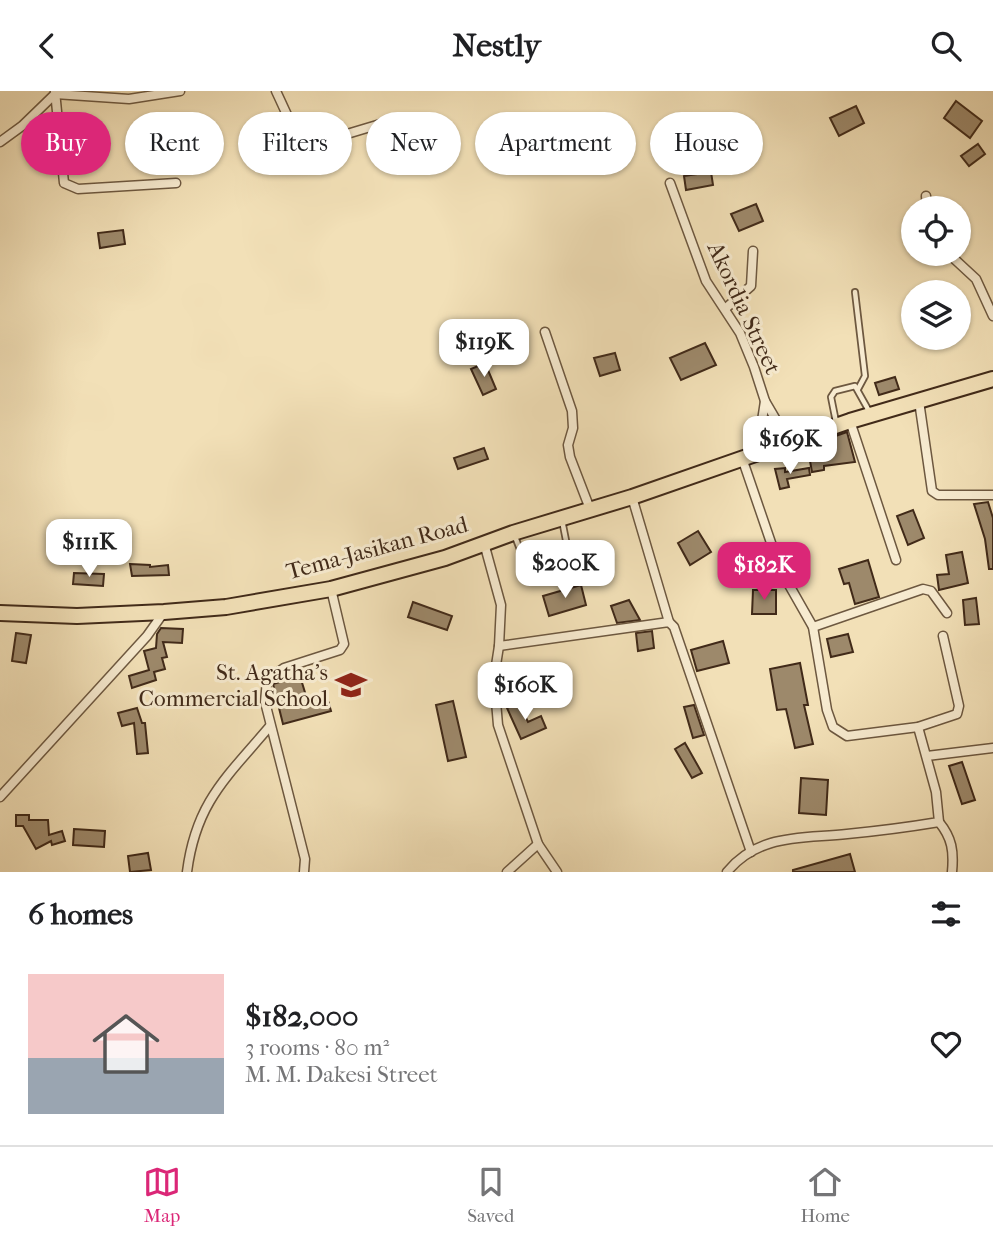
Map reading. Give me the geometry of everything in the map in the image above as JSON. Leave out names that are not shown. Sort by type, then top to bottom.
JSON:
[{"type":"highway","name":"Tema-Jasikan Road","points":[[0,613],[77,616],[164,612],[226,607],[331,589],[445,558],[513,533],[632,497],[844,423],[993,379]]},
{"type":"street","points":[[0,142],[22,126],[55,93],[129,99],[180,91]]},
{"type":"street","points":[[276,91],[300,143],[307,146],[366,128]]},
{"type":"street","points":[[55,93],[64,184],[78,189],[176,183]]},
{"type":"street","name":"Akordia Street","points":[[670,183],[706,281],[740,333],[754,366],[765,401],[757,453]]},
{"type":"street","points":[[726,309],[751,286],[753,251]]},
{"type":"street","points":[[962,266],[976,279],[993,316]]},
{"type":"street","points":[[545,332],[572,411],[573,428],[568,445],[570,457],[590,509]]},
{"type":"street","points":[[765,401],[789,442]]},
{"type":"street","points":[[919,401],[932,491],[938,495],[993,495]]},
{"type":"street","points":[[844,423],[896,560]]},
{"type":"street","points":[[742,458],[780,569],[813,627],[827,710],[833,727],[847,736],[918,727],[957,714],[959,711],[943,636]]},
{"type":"street","points":[[632,497],[669,622],[674,627],[751,852]]},
{"type":"street","points":[[484,543],[501,605],[494,678],[498,725],[538,844],[557,872]]},
{"type":"street","points":[[304,872],[305,859],[265,702],[268,680],[284,668],[340,650],[344,644],[331,589]]},
{"type":"street","points":[[813,627],[923,589],[930,591],[947,613]]},
{"type":"street","points":[[0,797],[148,636],[164,612]]},
{"type":"street","points":[[499,646],[669,622]]},
{"type":"street","points":[[187,872],[195,828],[209,799],[270,726]]},
{"type":"street","points":[[918,727],[940,815],[939,822],[951,840],[954,857],[952,872]]},
{"type":"street","points":[[927,757],[993,748]]},
{"type":"street","points":[[727,872],[751,852],[775,841],[797,836],[835,836],[939,822]]},
{"type":"street","points":[[507,872],[538,844]]},
{"type":"lane","points":[[855,292],[865,376],[858,389]]},
{"type":"lane","points":[[844,423],[832,393],[855,386],[870,415]]},
{"type":"lane","points":[[513,533],[533,580],[566,571],[571,566],[562,518]]},
{"type":"building","points":[[956,101],[982,121],[970,138],[944,118]]},
{"type":"building","points":[[856,106],[864,123],[839,136],[830,118]]},
{"type":"building","points":[[978,144],[985,154],[969,166],[961,156]]},
{"type":"building","points":[[711,175],[713,185],[686,190],[684,176]]},
{"type":"building","points":[[756,204],[763,221],[739,231],[731,214]]},
{"type":"building","points":[[123,230],[125,244],[100,248],[98,233]]},
{"type":"building","points":[[705,343],[716,365],[681,380],[670,358]]},
{"type":"building","points":[[615,353],[620,370],[600,376],[594,358]]},
{"type":"building","points":[[485,363],[496,389],[483,395],[471,369]]},
{"type":"building","points":[[895,377],[899,389],[879,395],[875,383]]},
{"type":"building","points":[[847,432],[855,462],[824,466],[824,470],[812,472],[810,461],[825,459],[824,455],[828,454],[824,440]]},
{"type":"building","points":[[484,448],[488,459],[458,469],[454,458]]},
{"type":"building","points":[[785,468],[785,472],[809,468],[810,475],[787,479],[789,487],[780,489],[775,469]]},
{"type":"building","points":[[988,502],[993,518],[993,569],[989,569],[985,539],[974,504]]},
{"type":"building","points":[[913,510],[924,538],[908,545],[897,516]]},
{"type":"building","points":[[698,531],[711,552],[690,565],[678,543]]},
{"type":"building","points":[[962,552],[968,583],[939,590],[937,575],[949,574],[946,555]]},
{"type":"building","points":[[868,560],[879,597],[855,604],[849,583],[844,584],[839,569]]},
{"type":"building","points":[[130,564],[150,567],[168,565],[169,575],[132,576]]},
{"type":"building","points":[[74,573],[104,574],[103,586],[73,584]]},
{"type":"building","points":[[581,585],[586,605],[549,616],[543,596]]},
{"type":"building","points":[[753,590],[776,590],[776,614],[752,614]]},
{"type":"building","points":[[976,598],[979,624],[965,625],[963,600]]},
{"type":"building","points":[[629,600],[640,620],[617,623],[611,606]]},
{"type":"building","points":[[413,602],[452,616],[447,630],[408,617]]},
{"type":"building","points":[[161,628],[183,629],[182,643],[163,642],[167,657],[162,658],[165,669],[154,672],[156,680],[132,688],[129,676],[149,670],[144,651],[156,648],[157,634]]},
{"type":"building","points":[[652,631],[654,648],[638,651],[636,633]]},
{"type":"building","points":[[16,633],[31,635],[26,663],[12,661]]},
{"type":"building","points":[[848,634],[853,652],[831,657],[827,639]]},
{"type":"building","points":[[723,641],[729,663],[697,671],[691,650]]},
{"type":"building","points":[[800,663],[808,705],[804,705],[813,744],[795,748],[786,709],[777,710],[770,669]]},
{"type":"building","points":[[300,676],[307,699],[326,694],[331,711],[283,724],[273,684]]},
{"type":"building","points":[[453,701],[466,757],[448,761],[436,705]]},
{"type":"building","points":[[519,703],[528,722],[541,716],[546,728],[521,739],[507,708]]},
{"type":"building","points":[[694,705],[704,735],[693,738],[684,707]]},
{"type":"building","points":[[137,708],[142,723],[145,723],[148,753],[137,754],[134,723],[122,726],[118,713]]},
{"type":"building","points":[[685,743],[702,773],[692,778],[675,749]]},
{"type":"building","points":[[962,762],[975,800],[962,804],[949,766]]},
{"type":"building","points":[[801,778],[828,780],[826,815],[799,813]]},
{"type":"building","points":[[16,815],[29,815],[29,820],[48,820],[49,835],[62,831],[65,841],[52,845],[51,841],[36,849],[23,826],[16,826]]},
{"type":"building","points":[[74,829],[105,831],[104,847],[73,845]]},
{"type":"building","points":[[148,853],[151,870],[130,872],[128,856]]},
{"type":"building","points":[[850,854],[855,872],[793,872],[793,870]]},
{"type":"place","name":"St. Agatha's Commercial School","points":[[351,685]]}]
